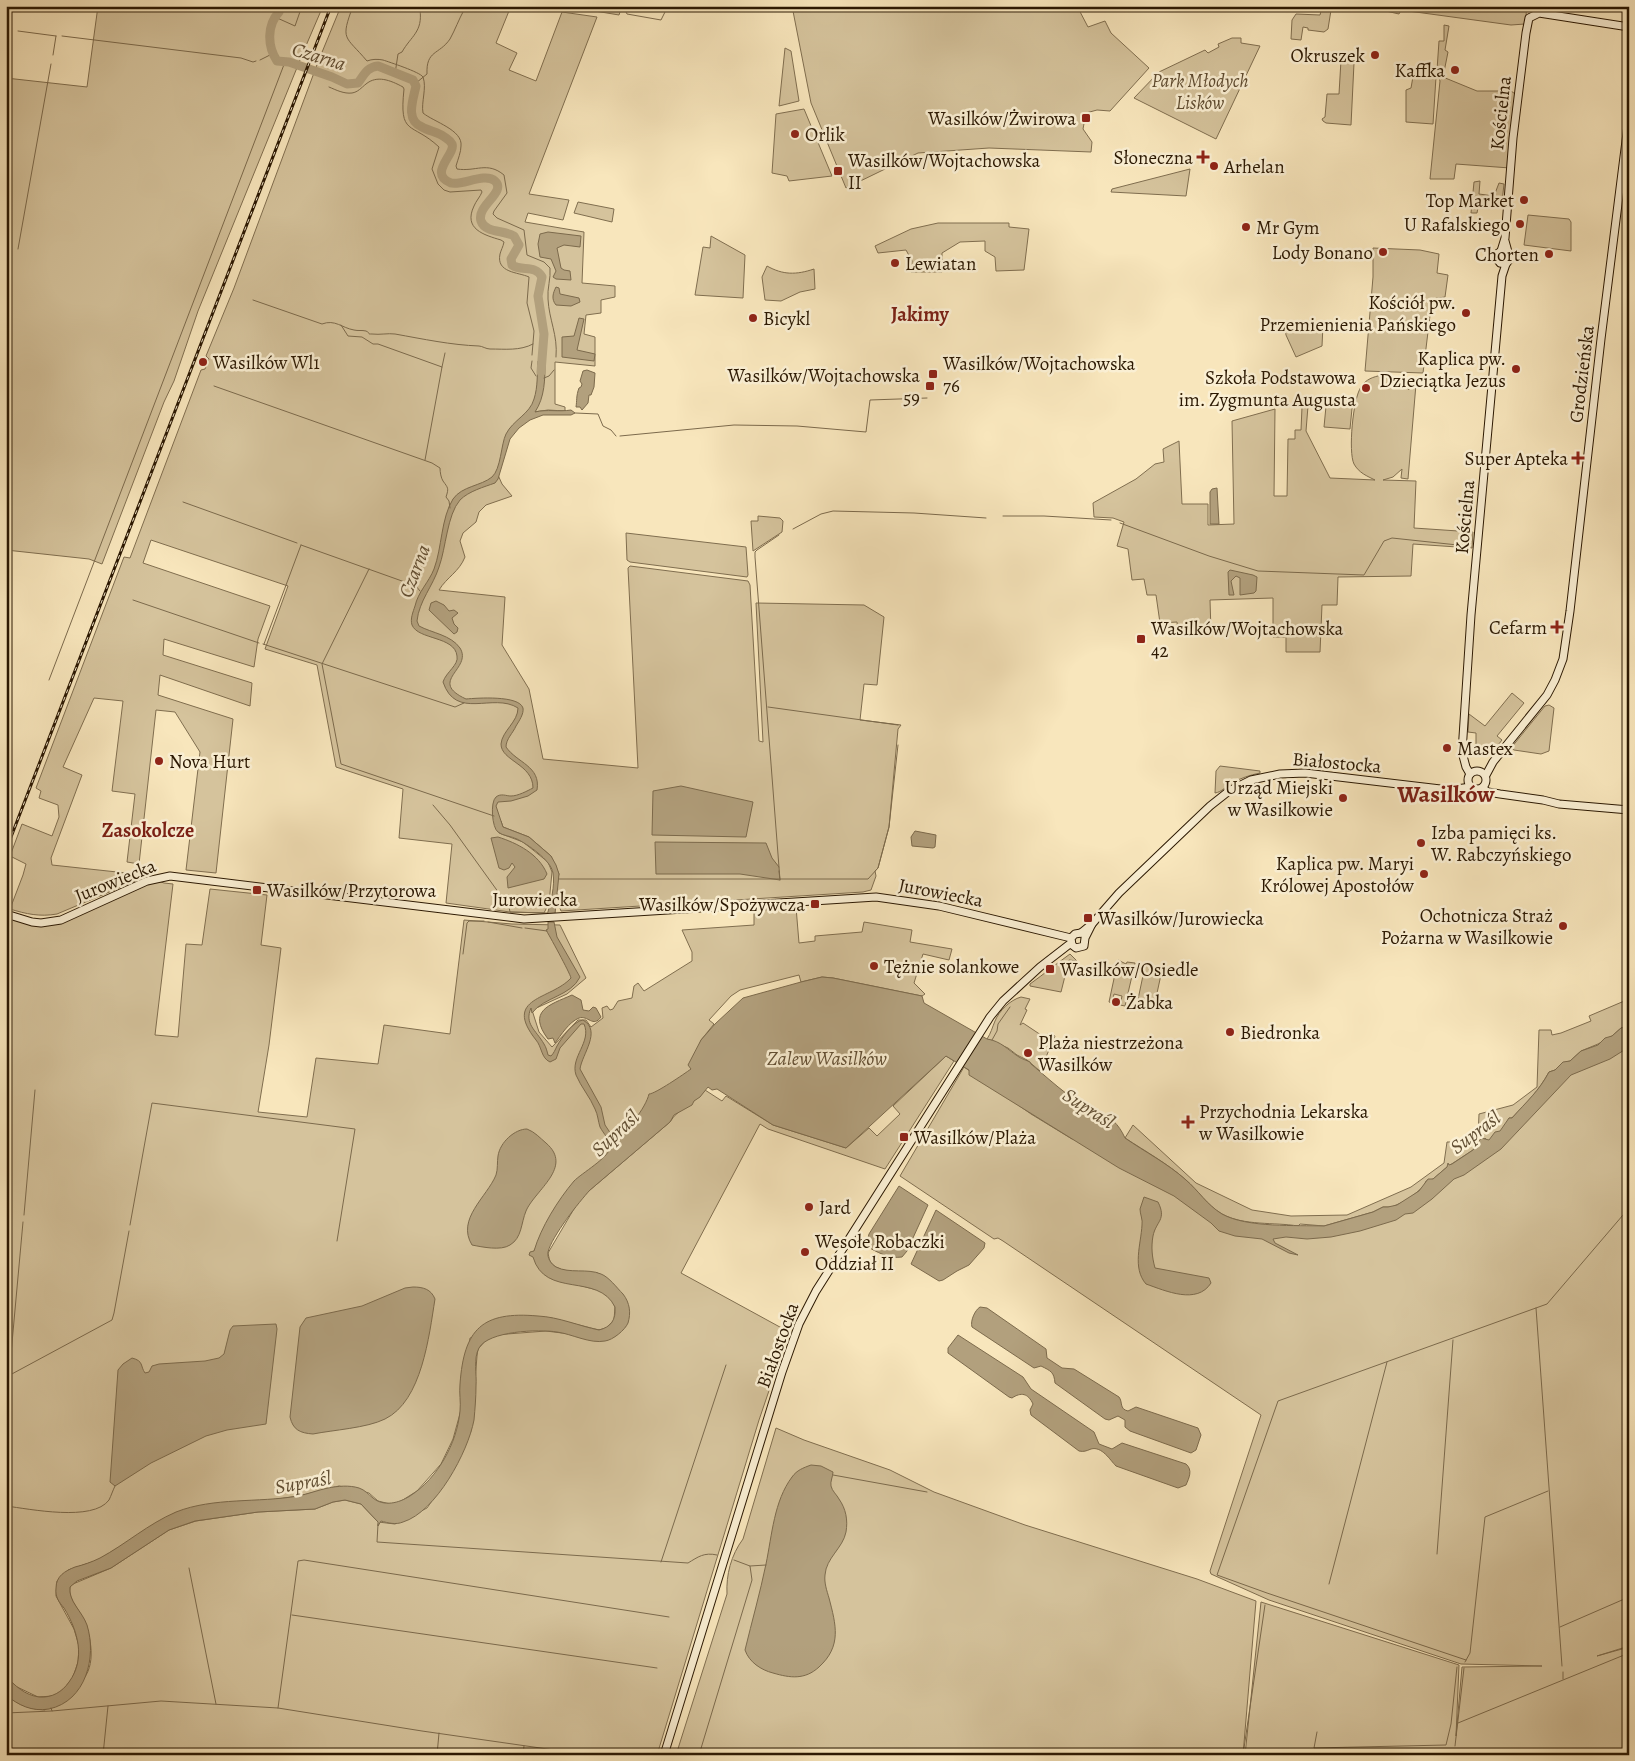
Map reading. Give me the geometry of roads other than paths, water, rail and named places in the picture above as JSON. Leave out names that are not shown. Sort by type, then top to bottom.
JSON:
[{"type":"main road","name":"Kościelna","points":[[1504,251],[1513,138],[1528,22],[1532,16],[1539,13],[1629,27]]},
{"type":"main road","name":"Grodzieńska","points":[[1484,774],[1547,695],[1559,672],[1563,659],[1629,117]]},
{"type":"main road","points":[[1504,251],[1511,257],[1510,261],[1503,264],[1497,257],[1504,251]]},
{"type":"main road","name":"Kościelna","points":[[1471,779],[1462,752],[1471,615],[1503,264]]},
{"type":"main road","name":"Białostocka","points":[[1083,936],[1119,893],[1210,806],[1229,791],[1251,780],[1280,774],[1305,773],[1449,790],[1457,788],[1471,779]]},
{"type":"main road","points":[[1484,774],[1484,786],[1477,789],[1471,779],[1484,774]]},
{"type":"main road","points":[[1484,786],[1495,793],[1559,804],[1629,810]]},
{"type":"main road","name":"Jurowiecka","points":[[6,914],[41,923],[61,920],[152,879],[170,876],[524,919],[876,896],[939,906],[1072,942]]},
{"type":"main road","points":[[1075,934],[1083,936],[1085,943],[1082,948],[1072,942],[1075,934]]},
{"type":"main road","name":"Białostocka","points":[[664,1755],[782,1372],[799,1324],[820,1286],[990,1017],[1040,967],[1060,952],[1065,952],[1072,942]]},
{"type":"water","points":[[548,232],[581,236],[580,247],[564,245],[557,248],[561,268],[570,271],[571,280],[553,277],[556,271],[551,259],[540,257],[538,244],[540,234]]},
{"type":"water","points":[[556,287],[559,288],[560,294],[579,298],[580,302],[571,306],[556,305],[553,296]]},
{"type":"water","points":[[579,318],[584,319],[577,350],[595,354],[594,361],[562,357],[562,337],[574,336]]},
{"type":"water","points":[[538,361],[545,361],[544,381],[543,394],[535,412],[571,410],[575,413],[571,415],[543,415],[530,420],[519,428],[510,439],[498,479],[495,483],[472,492],[460,500],[452,514],[439,567],[420,607],[417,621],[419,626],[452,640],[460,648],[461,662],[450,680],[450,686],[455,693],[466,699],[506,699],[520,704],[523,708],[523,713],[508,739],[506,747],[532,770],[537,782],[537,790],[528,796],[511,801],[498,802],[496,806],[503,827],[529,837],[551,856],[556,865],[559,874],[555,914],[547,915],[553,889],[553,873],[551,868],[538,853],[527,845],[498,832],[493,820],[492,809],[496,797],[517,795],[533,788],[532,780],[528,773],[502,750],[502,739],[515,718],[518,708],[498,703],[466,703],[457,700],[449,694],[443,682],[456,662],[455,650],[443,641],[416,630],[411,620],[419,596],[434,569],[449,507],[453,499],[461,491],[488,480],[495,473],[506,434],[529,409],[534,399],[537,385]]},
{"type":"water","points":[[587,370],[595,373],[594,387],[591,395],[589,395],[588,403],[582,410],[580,407],[576,407],[577,396],[582,384],[580,381],[583,371]]},
{"type":"water","points":[[1217,488],[1219,524],[1210,524],[1210,492],[1212,489]]},
{"type":"water","points":[[1230,570],[1257,577],[1256,591],[1240,595],[1240,578],[1236,576],[1231,581],[1234,595],[1229,595],[1228,572]]},
{"type":"water","points":[[436,601],[444,605],[449,611],[454,610],[458,613],[452,618],[458,628],[454,634],[429,610],[431,603]]},
{"type":"water","points":[[681,786],[753,802],[746,837],[652,835],[653,791]]},
{"type":"water","points":[[915,831],[936,835],[935,847],[912,846],[911,837]]},
{"type":"water","points":[[498,837],[513,842],[533,855],[547,874],[544,879],[508,888],[507,877],[515,867],[512,863],[509,868],[504,870],[499,868],[491,838]]},
{"type":"water","points":[[655,842],[766,843],[772,858],[779,867],[780,880],[740,874],[656,874]]},
{"type":"water","points":[[548,922],[554,922],[557,937],[580,977],[564,993],[543,1003],[532,1013],[531,1008],[529,1014],[530,1023],[545,1045],[548,1055],[551,1056],[572,1026],[583,1020],[588,1025],[591,1030],[591,1036],[580,1069],[601,1107],[605,1125],[611,1134],[617,1133],[629,1126],[640,1113],[649,1094],[691,1069],[688,1065],[701,1040],[743,998],[822,977],[833,978],[922,996],[924,1003],[1030,1062],[1067,1094],[1114,1121],[1125,1138],[1179,1174],[1222,1214],[1245,1222],[1258,1224],[1324,1226],[1373,1212],[1383,1207],[1397,1205],[1419,1191],[1428,1179],[1433,1179],[1447,1167],[1448,1163],[1449,1165],[1452,1164],[1473,1150],[1481,1138],[1489,1140],[1495,1132],[1500,1131],[1509,1118],[1512,1118],[1537,1090],[1549,1072],[1555,1070],[1563,1062],[1570,1061],[1581,1051],[1598,1045],[1621,1028],[1629,1026],[1629,1047],[1610,1059],[1571,1075],[1501,1149],[1464,1175],[1454,1179],[1413,1213],[1405,1214],[1396,1220],[1360,1231],[1331,1237],[1307,1239],[1286,1237],[1273,1239],[1275,1243],[1298,1255],[1289,1253],[1262,1239],[1235,1236],[1219,1231],[1174,1196],[1119,1168],[969,1075],[969,1070],[946,1056],[846,1148],[773,1125],[717,1089],[712,1090],[708,1087],[692,1105],[674,1115],[670,1122],[590,1190],[560,1229],[548,1252],[550,1261],[556,1267],[567,1270],[596,1272],[604,1275],[623,1294],[630,1312],[628,1323],[622,1332],[615,1337],[599,1342],[557,1332],[527,1331],[503,1335],[484,1342],[479,1348],[476,1357],[475,1407],[471,1433],[458,1464],[449,1479],[427,1506],[415,1516],[403,1522],[395,1524],[381,1521],[378,1526],[378,1522],[361,1504],[345,1500],[333,1502],[315,1509],[258,1512],[195,1521],[169,1530],[111,1568],[77,1581],[70,1587],[71,1597],[85,1620],[90,1637],[89,1664],[86,1676],[72,1697],[62,1704],[43,1710],[20,1705],[11,1699],[6,1695],[6,1676],[25,1692],[34,1696],[44,1697],[60,1691],[66,1686],[74,1673],[79,1655],[76,1635],[69,1617],[56,1594],[56,1584],[59,1577],[65,1572],[100,1558],[156,1522],[191,1507],[221,1502],[298,1496],[343,1486],[361,1489],[377,1501],[387,1503],[406,1498],[429,1480],[450,1447],[458,1423],[462,1365],[466,1349],[472,1337],[480,1328],[490,1321],[519,1315],[554,1318],[599,1330],[607,1327],[612,1322],[615,1316],[615,1307],[607,1297],[597,1290],[548,1278],[539,1270],[533,1257],[529,1255],[530,1252],[534,1251],[546,1223],[568,1188],[605,1156],[610,1148],[608,1140],[600,1127],[593,1105],[576,1075],[576,1062],[586,1031],[584,1024],[581,1024],[560,1048],[556,1059],[550,1062],[545,1058],[527,1026],[524,1015],[527,1007],[533,1001],[571,978],[546,930],[548,929]]},
{"type":"water","points":[[572,995],[581,1000],[583,1010],[589,1011],[593,1007],[596,1008],[601,1017],[595,1021],[585,1018],[575,1020],[555,1043],[553,1038],[548,1039],[542,1029],[540,1015],[549,1006]]},
{"type":"water","points":[[527,1129],[537,1135],[554,1152],[556,1161],[554,1170],[526,1211],[519,1234],[514,1242],[502,1248],[472,1245],[468,1235],[470,1217],[496,1175],[499,1151],[509,1137],[518,1131]]},
{"type":"water","points":[[899,1186],[928,1205],[907,1251],[902,1257],[892,1257],[866,1246],[869,1234]]},
{"type":"water","points":[[1144,1197],[1158,1202],[1161,1213],[1152,1240],[1155,1268],[1209,1278],[1211,1283],[1205,1290],[1190,1295],[1172,1293],[1146,1284],[1142,1278],[1139,1271],[1138,1256],[1142,1223],[1140,1209]]},
{"type":"water","points":[[936,1210],[985,1243],[984,1248],[969,1265],[939,1281],[911,1264]]},
{"type":"water","points":[[405,1288],[426,1289],[435,1299],[422,1366],[408,1398],[398,1410],[385,1419],[360,1427],[313,1434],[304,1433],[295,1428],[290,1417],[300,1327],[306,1318],[362,1306]]},
{"type":"water","points":[[980,1307],[987,1308],[1046,1349],[1047,1358],[1062,1368],[1074,1369],[1119,1397],[1125,1410],[1128,1411],[1136,1407],[1198,1428],[1201,1435],[1196,1450],[1191,1453],[1130,1431],[1125,1427],[1125,1420],[1118,1416],[1109,1420],[1105,1419],[1055,1383],[1054,1376],[1050,1371],[1041,1366],[1034,1368],[972,1327],[973,1316]]},
{"type":"water","points":[[276,1324],[266,1424],[227,1430],[206,1436],[151,1463],[115,1486],[110,1482],[118,1370],[123,1364],[132,1358],[136,1359],[140,1362],[145,1373],[149,1372],[152,1366],[159,1364],[205,1361],[219,1358],[224,1354],[230,1330],[233,1326]]},
{"type":"water","points":[[958,1335],[1023,1377],[1031,1389],[1094,1432],[1099,1444],[1112,1449],[1122,1443],[1186,1464],[1190,1471],[1186,1485],[1178,1488],[1116,1466],[1099,1450],[1079,1451],[1031,1415],[1030,1410],[1033,1404],[1027,1396],[1021,1394],[1012,1398],[1009,1397],[948,1353],[948,1348]]},
{"type":"water","points":[[811,1465],[821,1466],[833,1472],[832,1490],[843,1507],[847,1519],[847,1528],[842,1543],[828,1563],[825,1575],[825,1584],[835,1626],[834,1643],[831,1651],[814,1671],[803,1676],[791,1677],[760,1668],[752,1662],[745,1650],[764,1575],[777,1507],[786,1486],[794,1475]]},
{"type":"waterway","name":"Czarna","points":[[275,6],[279,9],[279,12],[270,29],[270,42],[277,61],[289,62],[347,84],[358,83],[368,70],[378,66],[413,80],[416,86],[412,103],[413,120],[422,127],[443,136],[452,144],[442,169],[444,179],[451,183],[461,183],[485,178],[495,181],[498,185],[495,195],[483,210],[481,221],[486,228],[514,236],[519,245],[511,259],[512,265],[532,269],[542,277],[538,296],[544,334],[541,372]]},
{"type":"waterway","points":[[275,17],[295,26],[302,6]]},
{"type":"waterway","points":[[353,6],[346,32],[349,41],[367,61],[383,60],[411,70],[423,77],[423,113],[453,131],[460,140],[461,148],[456,166],[457,169],[487,168],[504,175],[507,193],[493,214],[497,218],[524,230],[527,255],[544,262],[550,268],[548,299],[556,342],[556,357]]},
{"type":"waterway","points":[[416,83],[427,74],[427,66],[431,57],[450,39],[464,10],[463,6]]},
{"type":"waterway","points":[[627,6],[625,10],[627,14],[661,20],[668,6]]},
{"type":"waterway","points":[[395,74],[398,54],[402,52],[416,33],[420,24],[420,10]]},
{"type":"waterway","points":[[18,31],[56,36]]},
{"type":"waterway","points":[[53,55],[56,36]]},
{"type":"waterway","points":[[62,36],[256,61]]},
{"type":"waterway","points":[[260,60],[272,54]]},
{"type":"waterway","points":[[49,680],[285,62]]},
{"type":"waterway","points":[[18,249],[51,64]]},
{"type":"waterway","points":[[329,87],[352,93],[358,91],[370,81],[379,79],[403,87],[403,115],[405,122],[439,147],[432,169],[438,184],[444,190],[450,192],[481,190],[482,192],[471,214],[473,226],[482,233],[504,242],[500,254],[501,265],[509,271],[529,277],[527,303],[534,331],[532,355]]},
{"type":"waterway","points":[[253,300],[322,324],[335,323],[350,329],[366,331],[369,334],[395,334],[448,343],[480,346],[487,349],[518,349],[533,344]]},
{"type":"waterway","points":[[341,325],[348,336],[362,337],[373,344],[378,344],[442,367],[425,460]]},
{"type":"waterway","points":[[442,367],[445,353]]},
{"type":"waterway","points":[[532,361],[531,368],[536,376]]},
{"type":"waterway","points":[[544,378],[549,376],[554,370]]},
{"type":"waterway","points":[[214,386],[432,463],[440,468],[440,473],[448,488],[446,497],[450,508]]},
{"type":"waterway","points":[[620,436],[734,425],[797,426],[866,432],[870,400],[927,398]]},
{"type":"waterway","points":[[575,413],[598,414],[603,426],[611,430],[616,436]]},
{"type":"waterway","points":[[183,502],[297,543]]},
{"type":"waterway","points":[[793,529],[821,514],[833,511],[914,513],[986,518]]},
{"type":"waterway","points":[[1003,516],[1044,516],[1111,520]]},
{"type":"waterway","points":[[1120,523],[1209,556],[1258,571],[1364,575],[1384,541],[1392,538],[1467,546]]},
{"type":"waterway","points":[[779,535],[755,552],[779,867]]},
{"type":"waterway","points":[[301,545],[416,586],[420,591]]},
{"type":"waterway","points":[[264,644],[301,545]]},
{"type":"waterway","points":[[369,569],[322,664],[341,764],[494,816]]},
{"type":"waterway","points":[[133,600],[259,643]]},
{"type":"waterway","points":[[263,644],[455,707],[464,703]]},
{"type":"waterway","points":[[768,707],[898,725]]},
{"type":"waterway","points":[[559,879],[868,879],[878,868],[889,827],[898,745]]},
{"type":"waterway","points":[[433,805],[450,825],[509,907],[510,912],[547,913]]},
{"type":"waterway","points":[[779,871],[780,880]]},
{"type":"waterway","points":[[463,954],[467,923],[469,921],[484,921]]},
{"type":"waterway","points":[[488,922],[522,928]]},
{"type":"waterway","points":[[525,928],[547,931]]},
{"type":"waterway","points":[[992,1040],[997,1031],[998,1024],[1010,1007]]},
{"type":"waterway","points":[[24,1215],[35,1090]]},
{"type":"waterway","points":[[130,1225],[152,1103],[355,1129],[337,1241]]},
{"type":"waterway","points":[[1466,1660],[1217,1575],[1278,1401],[1547,1304],[1629,1208]]},
{"type":"waterway","points":[[6,1409],[23,1222]]},
{"type":"waterway","points":[[10,1375],[112,1320],[129,1231]]},
{"type":"waterway","points":[[1536,1308],[1562,1666]]},
{"type":"waterway","points":[[1437,1554],[1453,1340]]},
{"type":"waterway","points":[[1329,1584],[1387,1362]]},
{"type":"waterway","points":[[661,1562],[726,1365]]},
{"type":"waterway","points":[[833,1475],[927,1492]]},
{"type":"waterway","points":[[6,1506],[60,1512],[90,1511],[101,1507],[109,1500],[115,1486]]},
{"type":"waterway","points":[[1465,1662],[1470,1653],[1485,1517],[1548,1491]]},
{"type":"waterway","points":[[378,1524],[377,1542],[688,1563],[705,1555],[717,1555]]},
{"type":"waterway","points":[[278,1708],[298,1561],[304,1560],[669,1617]]},
{"type":"waterway","points":[[699,1755],[752,1580],[750,1566],[734,1560]]},
{"type":"waterway","points":[[750,1566],[766,1565]]},
{"type":"waterway","points":[[189,1568],[216,1704]]},
{"type":"waterway","points":[[1560,1627],[1629,1597]]},
{"type":"waterway","points":[[1243,1755],[1265,1605]]},
{"type":"waterway","points":[[292,1615],[657,1668]]},
{"type":"waterway","points":[[1458,1723],[1629,1653]]},
{"type":"waterway","points":[[1317,1732],[1314,1748],[1446,1745],[1451,1724],[1457,1667]]},
{"type":"waterway","points":[[1455,1746],[1464,1668]]},
{"type":"waterway","points":[[1563,1672],[1563,1679]]},
{"type":"waterway","points":[[51,1708],[52,1711],[161,1701],[278,1708],[589,1755]]},
{"type":"waterway","points":[[103,1755],[108,1706]]},
{"type":"waterway","points":[[6,1713],[52,1711]]},
{"type":"waterway","points":[[437,1755],[439,1733]]},
{"type":"waterway","points":[[523,1755],[524,1746]]},
{"type":"railway","points":[[6,850],[331,6]]},
{"type":"place","name":"Okruszek","points":[[1375,55]]},
{"type":"place","name":"Kaffka","points":[[1455,70]]},
{"type":"place","name":"Wasilków/Żwirowa","points":[[1086,118]]},
{"type":"place","name":"Orlik","points":[[795,134]]},
{"type":"place","name":"Słoneczna","points":[[1203,157]]},
{"type":"place","name":"Arhelan","points":[[1214,166]]},
{"type":"place","name":"Wasilków/Wojtachowska II","points":[[838,171]]},
{"type":"place","name":"Top Market","points":[[1524,200]]},
{"type":"place","name":"U Rafalskiego","points":[[1520,224]]},
{"type":"place","name":"Mr Gym","points":[[1246,227]]},
{"type":"place","name":"Lody Bonano","points":[[1383,252]]},
{"type":"place","name":"Chorten","points":[[1549,254]]},
{"type":"place","name":"Lewiatan","points":[[895,263]]},
{"type":"place","name":"Kościół pw. Przemienienia Pańskiego","points":[[1466,313]]},
{"type":"place","name":"Bicykl","points":[[753,318]]},
{"type":"place","name":"Wasilków Wl1","points":[[203,362]]},
{"type":"place","name":"Kaplica pw. Dzieciątka Jezus","points":[[1516,369]]},
{"type":"place","name":"Wasilków/Wojtachowska 76","points":[[933,374]]},
{"type":"place","name":"Wasilków/Wojtachowska 59","points":[[930,386]]},
{"type":"place","name":"Szkoła Podstawowa im. Zygmunta Augusta","points":[[1366,388]]},
{"type":"place","name":"Super Apteka","points":[[1578,458]]},
{"type":"place","name":"Cefarm","points":[[1557,627]]},
{"type":"place","name":"Wasilków/Wojtachowska 42","points":[[1141,639]]},
{"type":"place","name":"Mastex","points":[[1447,748]]},
{"type":"place","name":"Nova Hurt","points":[[159,761]]},
{"type":"place","name":"Urząd Miejski w Wasilkowie","points":[[1343,798]]},
{"type":"place","name":"Izba pamięci ks. W. Rabczyńskiego","points":[[1421,843]]},
{"type":"place","name":"Kaplica pw. Maryi Królowej Apostołów","points":[[1424,874]]},
{"type":"place","name":"Wasilków/Przytorowa","points":[[257,890]]},
{"type":"place","name":"Wasilków/Spożywcza","points":[[815,904]]},
{"type":"place","name":"Wasilków/Jurowiecka","points":[[1088,918]]},
{"type":"place","name":"Ochotnicza Straż Pożarna w Wasilkowie","points":[[1563,926]]},
{"type":"place","name":"Tężnie solankowe","points":[[874,966]]},
{"type":"place","name":"Wasilków/Osiedle","points":[[1050,969]]},
{"type":"place","name":"Żabka","points":[[1116,1002]]},
{"type":"place","name":"Biedronka","points":[[1230,1032]]},
{"type":"place","name":"Plaża niestrzeżona Wasilków","points":[[1028,1053]]},
{"type":"place","name":"Przychodnia Lekarska w Wasilkowie","points":[[1188,1122]]},
{"type":"place","name":"Wasilków/Plaża","points":[[904,1137]]},
{"type":"place","name":"Jard","points":[[809,1207]]},
{"type":"place","name":"Wesołe Robaczki Oddział II","points":[[805,1252]]},
{"type":"district","name":"Jakimy","points":[[920,314]]},
{"type":"district","name":"Wasilków","points":[[1446,794]]},
{"type":"district","name":"Zasokolcze","points":[[148,830]]},
{"type":"park label","name":"Park Młodych Lisków","points":[[1200,91]]},
{"type":"water label","name":"Zalew Wasilków","points":[[827,1058]]},
{"type":"water label","name":"Supraśl","points":[[1089,1108]]},
{"type":"water label","name":"Supraśl","points":[[1475,1132]]},
{"type":"water label","name":"Supraśl","points":[[615,1133]]},
{"type":"water label","name":"Supraśl","points":[[303,1482]]}]
